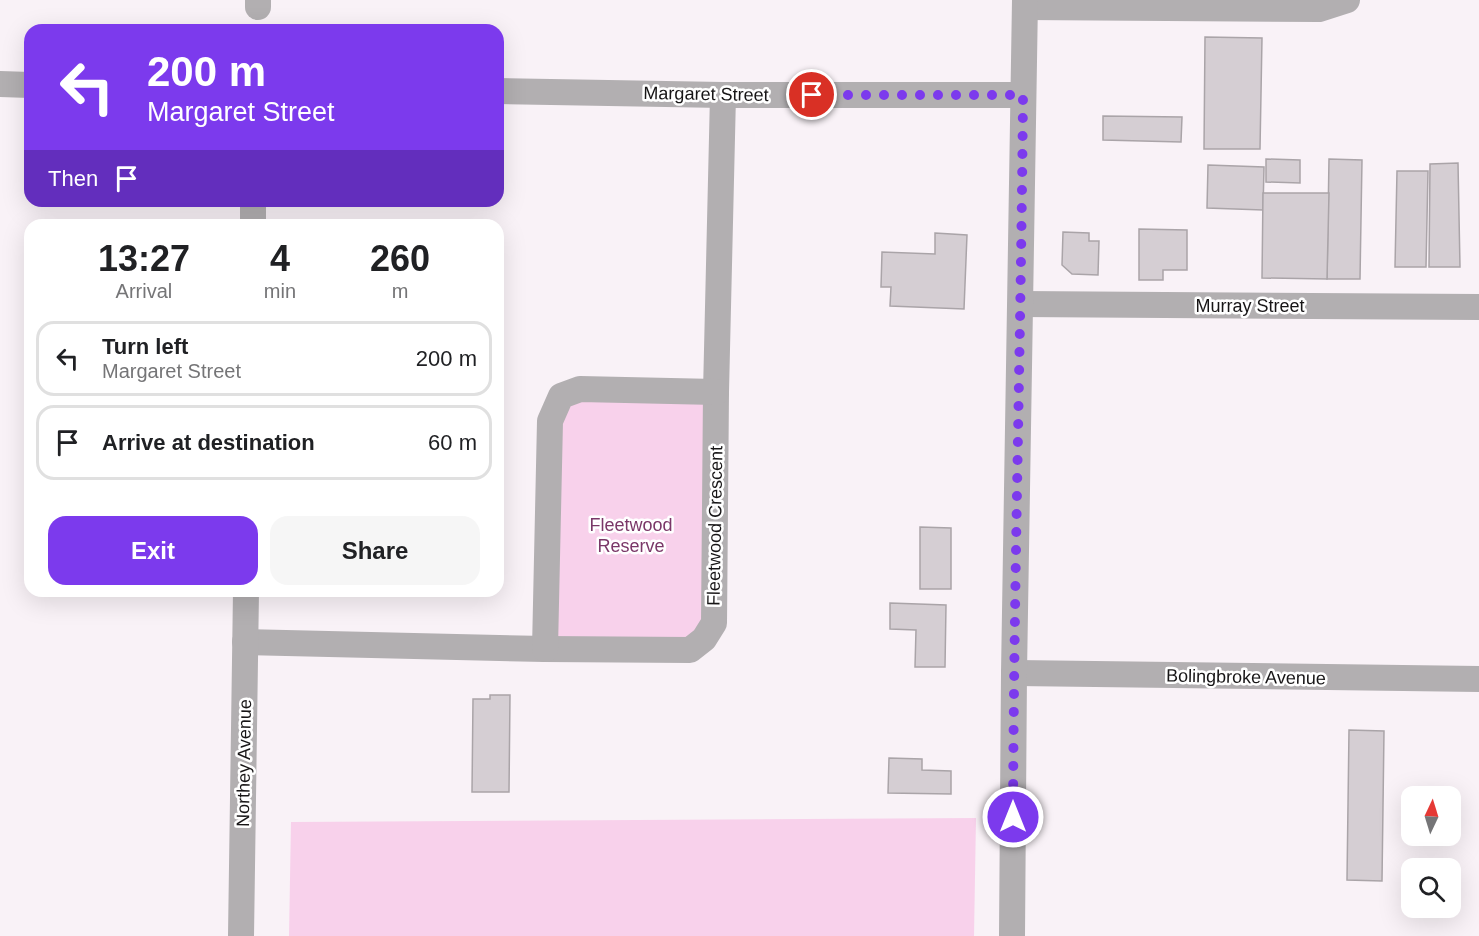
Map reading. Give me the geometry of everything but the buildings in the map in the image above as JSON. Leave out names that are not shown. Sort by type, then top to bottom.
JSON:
[{"type":"street","points":[[1012,936],[1025,4],[1319,9],[1347,0]]},
{"type":"street","points":[[0,84],[24,85]]},
{"type":"street","name":"Margaret Street","points":[[504,92],[1023,95]]},
{"type":"street","name":"Fleetwood Crescent","points":[[245,642],[690,650],[704,639],[714,624],[716,392],[723,95]]},
{"type":"street","name":"Murray Street","points":[[1021,304],[1479,308]]},
{"type":"street","points":[[545,649],[550,421],[561,396],[580,389],[716,392]]},
{"type":"street","name":"Northey Avenue","points":[[241,936],[246,597]]},
{"type":"street","name":"Bolingbroke Avenue","points":[[1014,674],[1479,679]]},
{"type":"green space","name":"Fleetwood Reserve","points":[[709,399],[706,619],[687,640],[550,641],[558,424],[564,402]]},
{"type":"green space","points":[[976,818],[974,936],[289,936],[291,822]]},
{"type":"route","points":[[812,95],[1023,95],[1013,817]]}]
